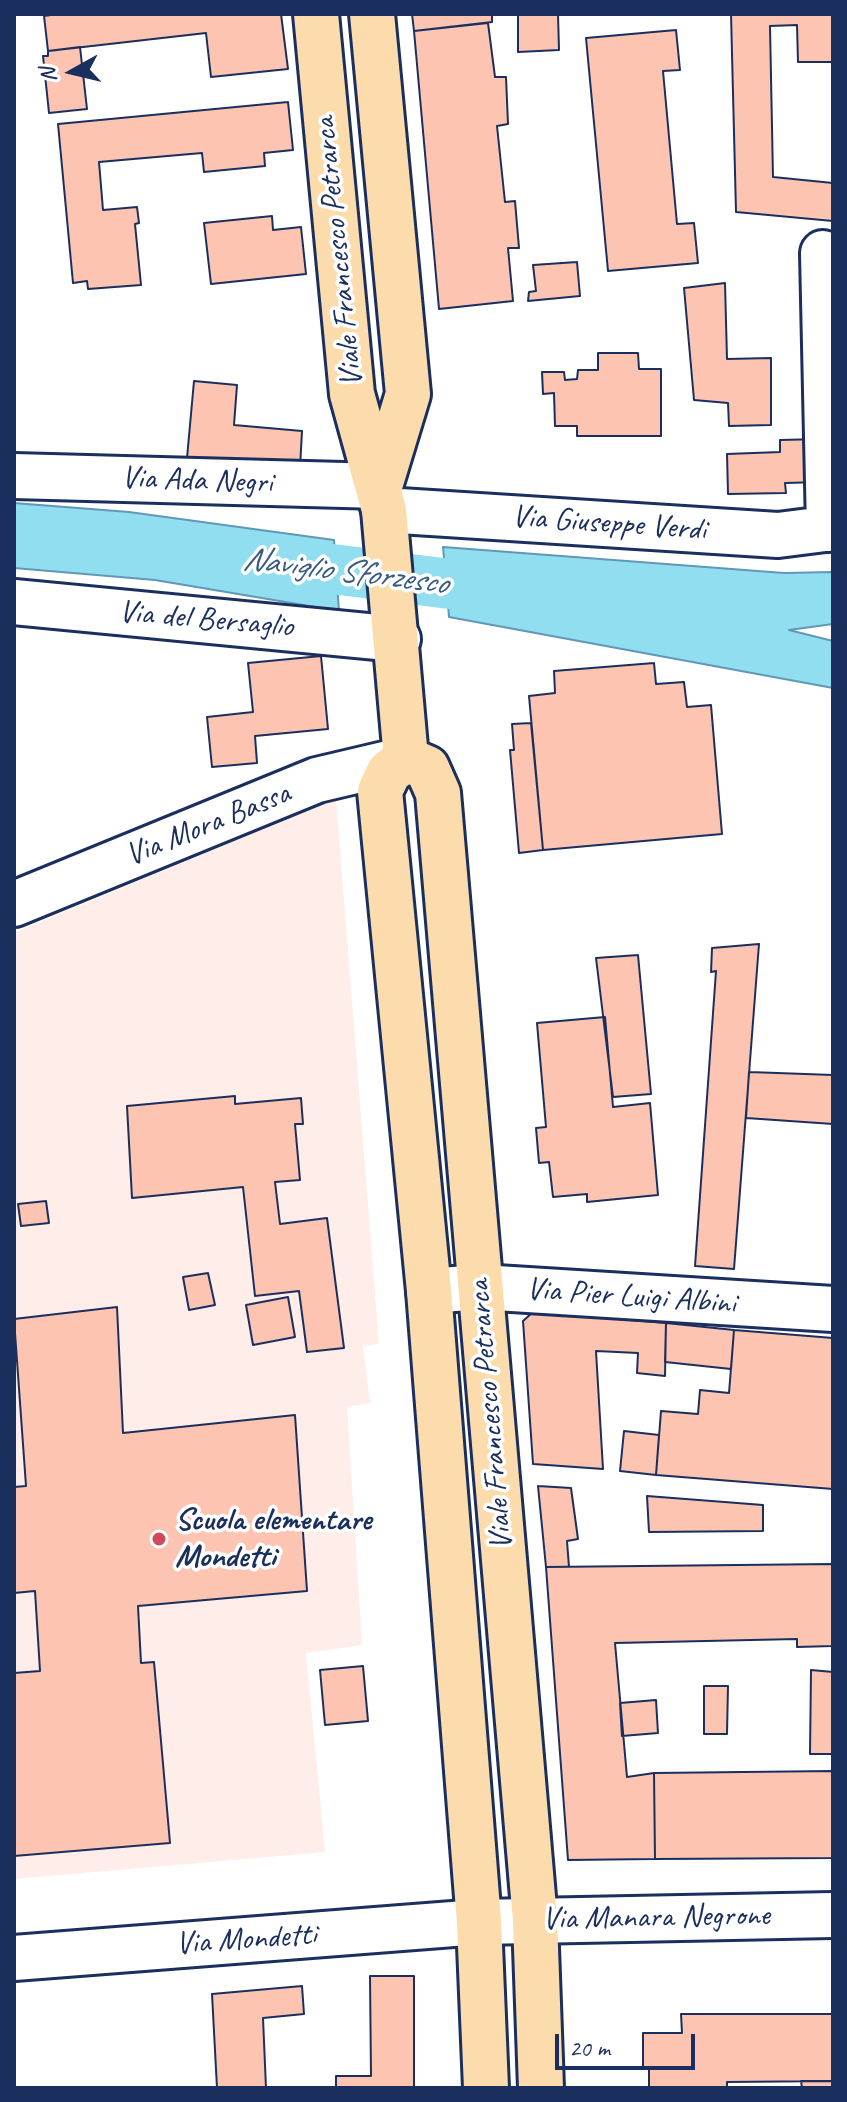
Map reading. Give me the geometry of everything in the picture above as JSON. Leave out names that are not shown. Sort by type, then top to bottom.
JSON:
[{"type":"main road","name":"Viale Francesco Petrarca","points":[[316,14],[352,394],[384,513],[406,759]]},
{"type":"main road","name":"Viale Francesco Petrarca","points":[[372,14],[408,394],[384,513]]},
{"type":"main road","name":"Viale Francesco Petrarca","points":[[406,759],[427,768],[438,793],[535,1920],[541,2088]]},
{"type":"main road","name":"Viale Francesco Petrarca","points":[[406,759],[389,772],[380,791],[429,1291],[479,1922],[486,2088]]},
{"type":"street","points":[[823,253],[831,528]]},
{"type":"street","name":"Via Ada Negri","points":[[14,476],[384,513]]},
{"type":"street","name":"Via Giuseppe Verdi","points":[[384,513],[778,535],[831,528]]},
{"type":"street","name":"Via del Bersaglio","points":[[14,602],[396,628]]},
{"type":"street","name":"Via Mora Bassa","points":[[14,904],[317,780],[406,759]]},
{"type":"street","name":"Via Pier Luigi Albini","points":[[429,1291],[480,1287],[833,1309]]},
{"type":"street","name":"Via Manara Negrone","points":[[479,1922],[833,1915]]},
{"type":"street","name":"Via Mondetti","points":[[14,1958],[479,1922]]},
{"type":"shaded area","points":[[336,799],[379,1344],[363,1346],[370,1403],[347,1407],[362,1645],[306,1653],[325,1852],[14,1879],[14,933]]},
{"type":"water","points":[[14,503],[129,512],[334,540],[339,611],[155,580],[14,568]]},
{"type":"water","points":[[443,547],[784,573],[833,572],[833,624],[789,630],[833,641],[833,688],[449,617]]},
{"type":"building","points":[[281,14],[288,69],[211,77],[206,33],[48,51],[44,16]]},
{"type":"building","points":[[412,14],[492,14],[492,22],[414,31]]},
{"type":"building","points":[[518,14],[558,14],[559,50],[518,52]]},
{"type":"building","points":[[731,14],[833,14],[833,62],[798,62],[797,25],[770,26],[773,177],[833,183],[833,221],[736,212]]},
{"type":"building","points":[[488,23],[495,77],[506,77],[508,124],[497,126],[505,202],[515,201],[519,248],[508,248],[513,301],[439,309],[414,31]]},
{"type":"building","points":[[676,30],[680,70],[663,71],[677,224],[694,223],[698,263],[608,271],[586,38]]},
{"type":"building","points":[[80,47],[87,109],[49,113],[43,56],[48,56],[48,51]]},
{"type":"building","points":[[288,102],[293,150],[264,153],[265,166],[204,172],[202,153],[99,162],[103,210],[137,207],[139,223],[135,224],[141,285],[88,289],[87,281],[73,283],[58,124]]},
{"type":"building","points":[[272,216],[273,230],[301,227],[306,274],[211,284],[204,223]]},
{"type":"building","points":[[577,262],[580,296],[528,301],[529,292],[536,291],[533,265]]},
{"type":"building","points":[[725,283],[727,359],[771,358],[771,425],[729,426],[728,403],[694,400],[684,288]]},
{"type":"building","points":[[598,353],[638,353],[639,369],[661,369],[661,436],[577,436],[577,426],[555,426],[554,393],[543,394],[542,372],[564,372],[565,380],[577,379],[578,370],[598,370]]},
{"type":"building","points":[[194,381],[237,385],[234,425],[302,431],[300,468],[187,458]]},
{"type":"building","points":[[821,439],[822,482],[785,483],[786,493],[728,494],[727,454],[780,452],[780,440]]},
{"type":"building","points":[[321,656],[328,729],[255,736],[257,763],[212,767],[207,717],[253,712],[248,663]]},
{"type":"building","points":[[654,663],[656,684],[684,682],[687,707],[711,705],[722,834],[543,850],[529,696],[555,693],[554,671]]},
{"type":"building","points":[[531,723],[543,850],[519,853],[510,750],[514,750],[512,724]]},
{"type":"building","points":[[759,944],[734,1269],[695,1266],[716,971],[711,972],[712,948]]},
{"type":"building","points":[[638,955],[651,1094],[613,1097],[596,958]]},
{"type":"building","points":[[605,1017],[613,1107],[650,1103],[658,1195],[587,1202],[587,1194],[553,1197],[549,1162],[539,1163],[536,1128],[546,1127],[537,1023]]},
{"type":"building","points":[[749,1072],[833,1075],[833,1124],[746,1118]]},
{"type":"building","points":[[235,1096],[235,1104],[301,1098],[303,1124],[295,1124],[300,1180],[275,1182],[280,1224],[327,1218],[344,1348],[307,1352],[299,1291],[255,1296],[243,1187],[132,1198],[127,1106]]},
{"type":"building","points":[[46,1201],[49,1223],[21,1226],[18,1204]]},
{"type":"building","points":[[208,1273],[215,1305],[189,1310],[183,1277]]},
{"type":"building","points":[[288,1297],[295,1337],[253,1345],[246,1305]]},
{"type":"building","name":"Scuola elementare Mondetti","points":[[117,1307],[123,1433],[295,1415],[307,1591],[138,1606],[141,1663],[154,1662],[170,1843],[14,1856],[14,1673],[40,1671],[35,1591],[14,1593],[14,1487],[26,1486],[14,1319]]},
{"type":"building","points":[[533,1312],[666,1323],[665,1376],[637,1373],[638,1353],[596,1351],[603,1469],[533,1464],[523,1321]]},
{"type":"building","points":[[666,1323],[734,1330],[731,1369],[665,1362]]},
{"type":"building","points":[[734,1330],[833,1338],[833,1489],[656,1475],[661,1411],[698,1414],[700,1390],[729,1393]]},
{"type":"building","points":[[624,1431],[659,1435],[656,1475],[620,1471]]},
{"type":"building","points":[[538,1486],[571,1488],[578,1539],[567,1541],[569,1567],[546,1567]]},
{"type":"building","points":[[647,1496],[763,1505],[763,1531],[649,1532]]},
{"type":"building","points":[[833,1564],[833,1646],[797,1647],[797,1639],[615,1643],[627,1777],[654,1773],[655,1859],[568,1860],[546,1567]]},
{"type":"building","points":[[363,1666],[368,1721],[325,1725],[320,1670]]},
{"type":"building","points":[[811,1670],[833,1672],[833,1754],[810,1754]]},
{"type":"building","points":[[704,1686],[728,1686],[727,1734],[704,1734]]},
{"type":"building","points":[[656,1700],[658,1733],[622,1736],[620,1703]]},
{"type":"building","points":[[833,1771],[833,1858],[655,1859],[654,1773]]},
{"type":"building","points":[[370,1976],[414,1976],[414,2088],[336,2088],[336,2076],[371,2076]]},
{"type":"building","points":[[302,1986],[304,2014],[263,2018],[266,2088],[217,2088],[212,1994]]},
{"type":"building","points":[[681,2014],[833,2014],[833,2081],[727,2082],[727,2088],[649,2088],[649,2067],[643,2067],[643,2033],[682,2033]]},
{"type":"building","points":[[801,2081],[833,2081],[833,2088],[802,2088]]},
{"type":"waterway","name":"Naviglio Sforzesco","points":[[270,561],[512,592]]},
{"type":"place","name":"Scuola elementare Mondetti","points":[[159,1539]]}]
